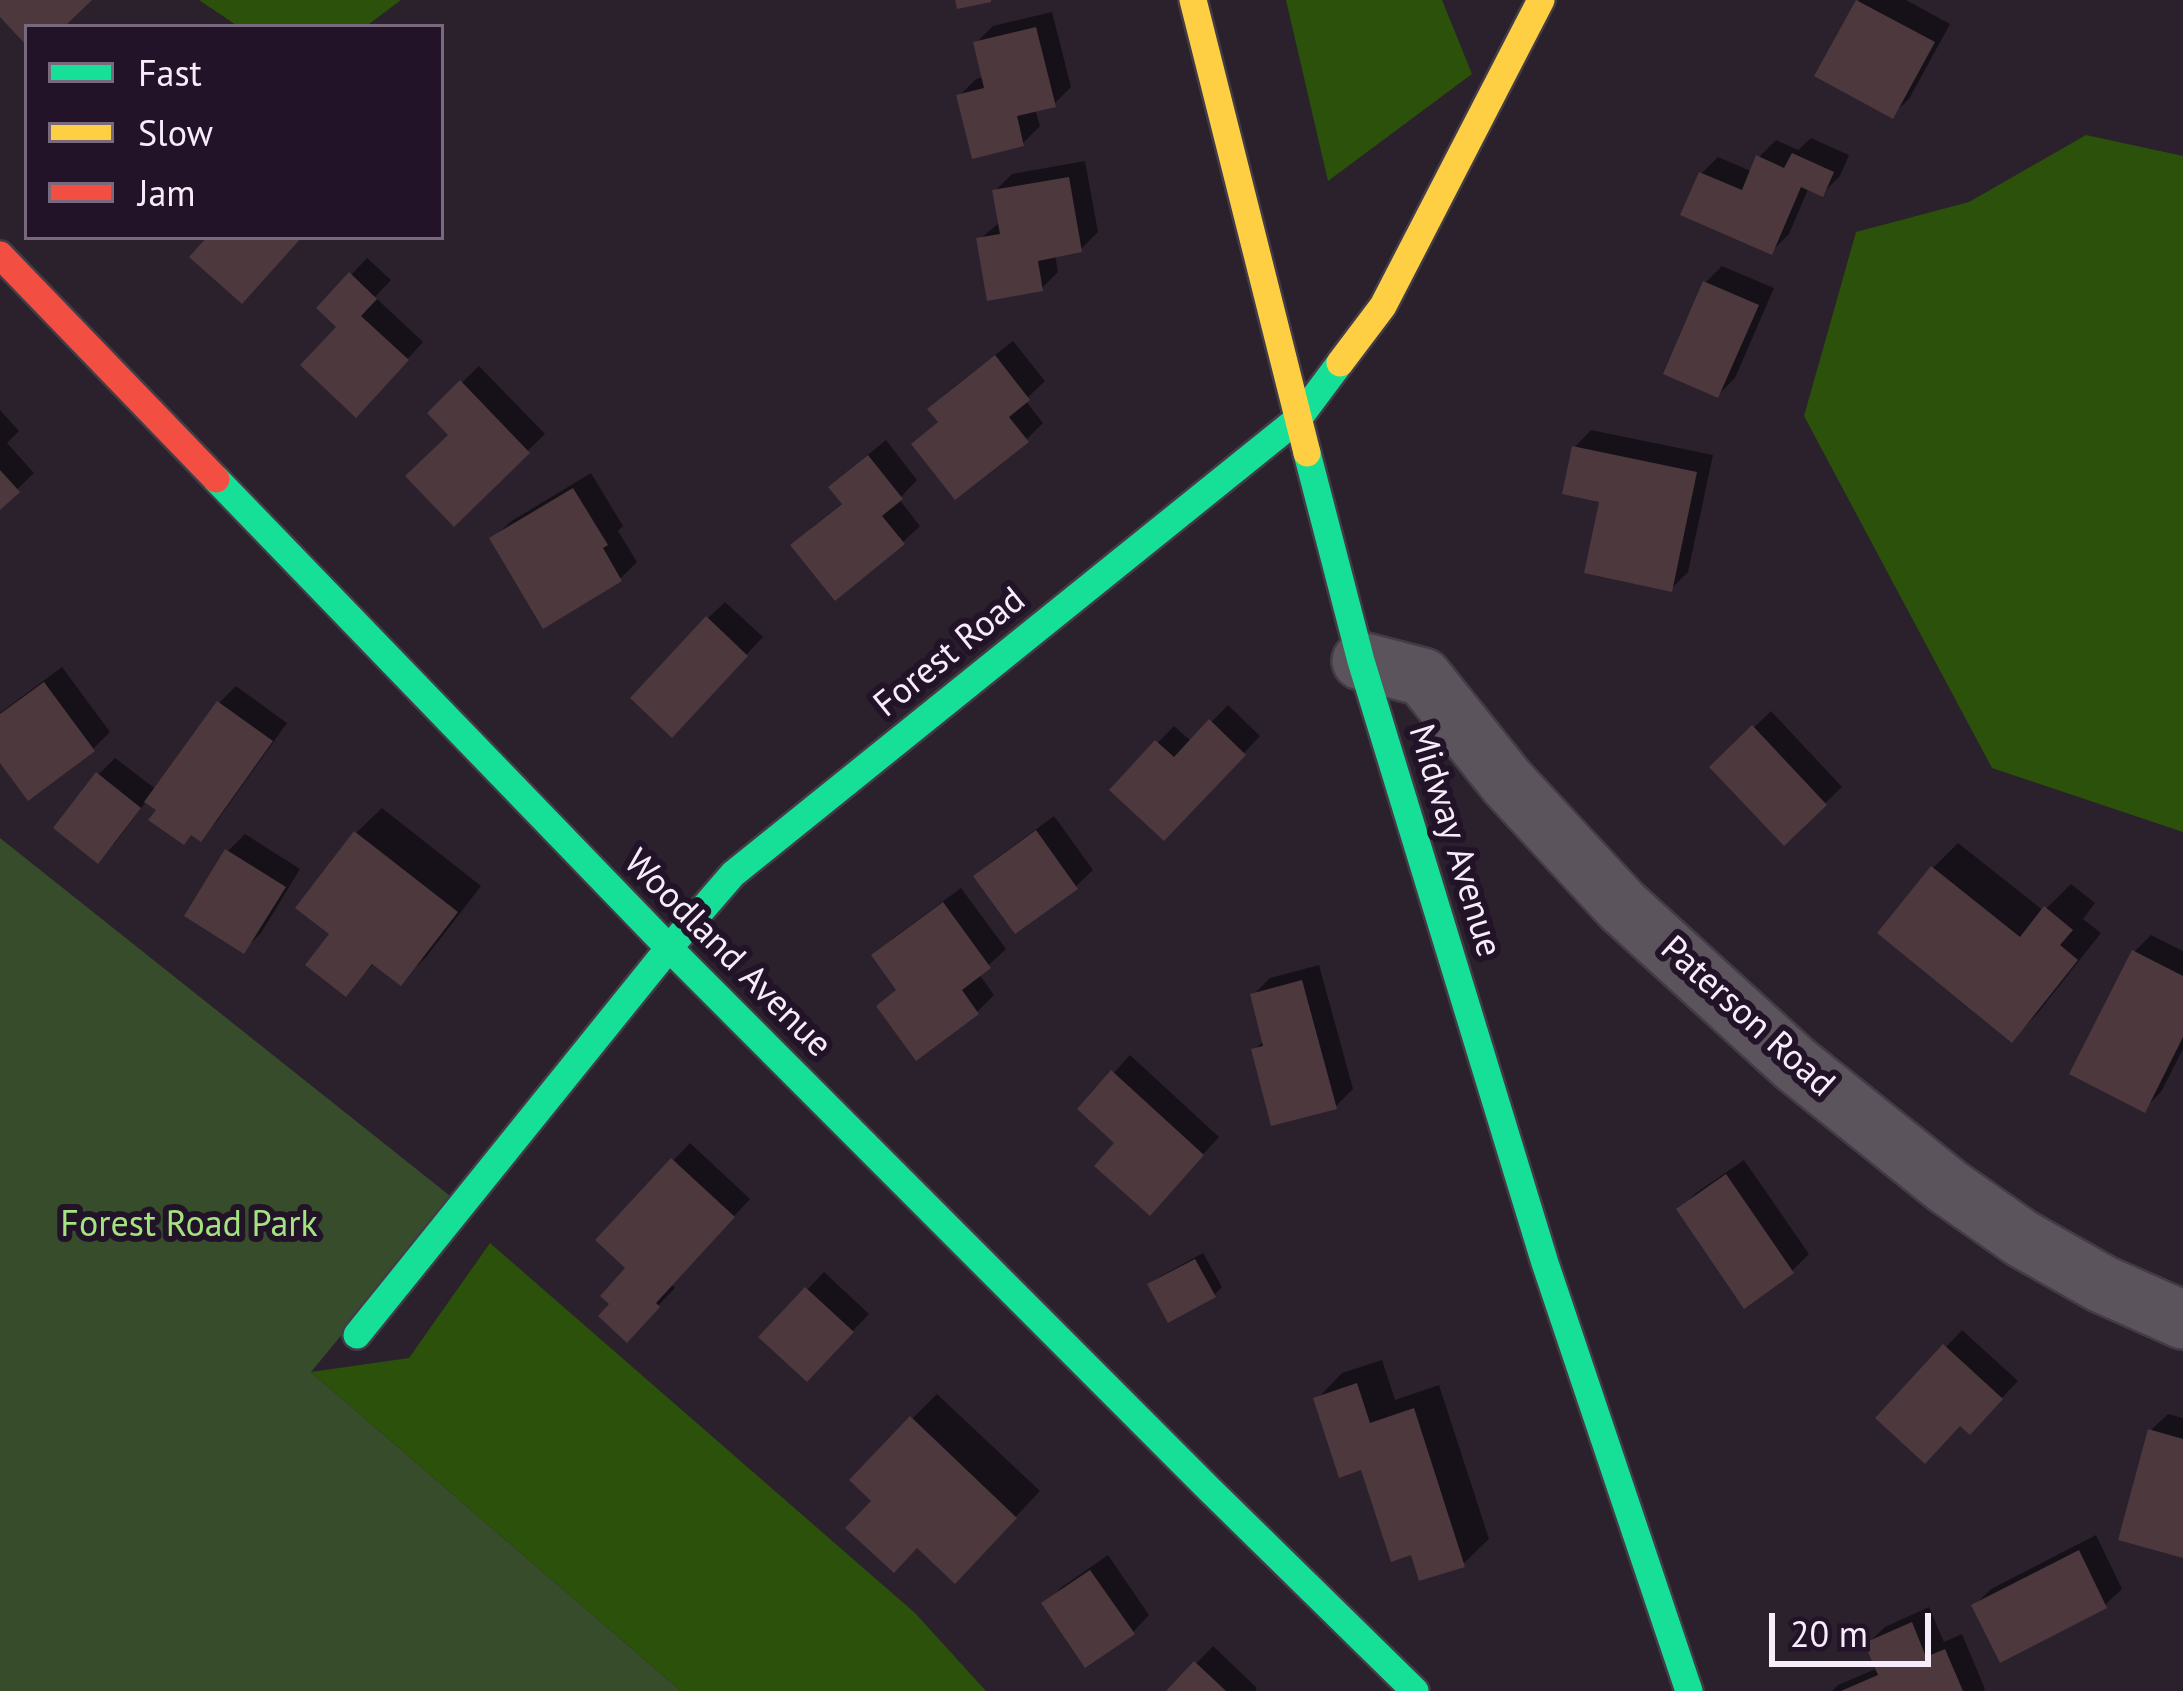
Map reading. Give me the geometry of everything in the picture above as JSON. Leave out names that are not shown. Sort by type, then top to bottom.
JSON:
[{"type":"street","name":"Midway Avenue","points":[[1193,0],[1252,247],[1361,661],[1545,1263],[1689,1691]]},
{"type":"street","name":"Forest Road","points":[[357,1335],[733,874],[1299,418],[1383,306],[1541,0]]},
{"type":"street","name":"Woodland Avenue","points":[[0,255],[669,948],[1415,1691]]},
{"type":"street","name":"Paterson Road","points":[[1361,661],[1423,677],[1507,782],[1622,906],[1795,1064],[1947,1186],[2061,1261],[2183,1320]]},
{"type":"green space","points":[[199,0],[401,0],[369,24],[235,24]]},
{"type":"green space","points":[[1286,0],[1442,0],[1472,74],[1328,181]]},
{"type":"green space","points":[[2086,135],[2183,156],[2183,832],[1992,768],[1804,416],[1856,232],[1969,202]]},
{"type":"green space","name":"Forest Road Park","points":[[0,838],[454,1199],[311,1372],[681,1691],[0,1691]]},
{"type":"green space","points":[[490,1243],[915,1613],[986,1691],[681,1691],[311,1372],[409,1358]]},
{"type":"building","points":[[0,0],[92,0],[67,24],[24,24],[24,43],[0,17]]},
{"type":"building","points":[[955,0],[991,0],[991,2],[957,9]]},
{"type":"building","points":[[1856,0],[1935,42],[1893,119],[1814,76]]},
{"type":"building","points":[[1036,27],[1056,107],[1017,116],[1024,146],[972,159],[956,95],[984,88],[973,42]]},
{"type":"building","points":[[1792,153],[1834,172],[1823,197],[1801,187],[1772,255],[1680,215],[1699,172],[1742,190],[1756,155],[1784,168]]},
{"type":"building","points":[[1069,177],[1082,252],[1038,261],[1043,291],[987,301],[976,238],[1000,234],[992,190]]},
{"type":"building","points":[[204,240],[299,240],[242,304],[189,257]]},
{"type":"building","points":[[349,272],[377,299],[361,316],[409,360],[356,418],[300,365],[336,327],[316,308]]},
{"type":"building","points":[[1703,281],[1759,305],[1718,398],[1663,374]]},
{"type":"building","points":[[995,355],[1030,400],[1009,417],[1029,442],[955,500],[911,444],[938,422],[927,409]]},
{"type":"building","points":[[460,380],[530,453],[454,527],[405,476],[448,435],[427,413]]},
{"type":"building","points":[[1572,446],[1697,472],[1672,592],[1584,573],[1599,502],[1562,494]]},
{"type":"building","points":[[868,455],[903,499],[882,516],[905,544],[835,601],[790,545],[842,504],[828,487]]},
{"type":"building","points":[[0,470],[20,492],[0,510]]},
{"type":"building","points":[[573,488],[608,545],[603,548],[622,581],[543,629],[489,538]]},
{"type":"building","points":[[706,616],[748,656],[672,738],[630,698]]},
{"type":"building","points":[[44,682],[95,751],[28,801],[0,763],[0,714]]},
{"type":"building","points":[[217,701],[273,741],[201,842],[191,835],[184,845],[148,820],[156,810],[144,802]]},
{"type":"building","points":[[1209,719],[1246,755],[1164,841],[1109,790],[1155,740],[1174,757]]},
{"type":"building","points":[[1752,725],[1827,805],[1784,846],[1709,767]]},
{"type":"building","points":[[96,772],[141,808],[98,864],[53,828]]},
{"type":"building","points":[[1036,830],[1078,889],[1015,934],[973,876]]},
{"type":"building","points":[[354,831],[458,912],[401,986],[372,964],[346,997],[305,965],[329,934],[295,908]]},
{"type":"building","points":[[225,849],[286,887],[244,954],[184,916]]},
{"type":"building","points":[[1931,866],[2020,937],[2044,906],[2073,930],[2060,945],[2078,960],[2012,1043],[1877,933]]},
{"type":"building","points":[[943,902],[991,968],[962,990],[979,1014],[916,1061],[876,1006],[896,990],[871,955]]},
{"type":"building","points":[[2132,950],[2183,976],[2183,1037],[2145,1113],[2069,1074]]},
{"type":"building","points":[[1302,980],[1337,1109],[1271,1126],[1251,1049],[1263,1046],[1250,994]]},
{"type":"building","points":[[1111,1070],[1204,1155],[1150,1216],[1094,1166],[1114,1143],[1077,1109]]},
{"type":"building","points":[[671,1158],[735,1217],[656,1303],[660,1307],[627,1343],[598,1316],[609,1304],[600,1296],[625,1268],[595,1240]]},
{"type":"building","points":[[1726,1174],[1794,1273],[1744,1309],[1676,1209]]},
{"type":"building","points":[[1195,1259],[1216,1297],[1168,1323],[1147,1284]]},
{"type":"building","points":[[805,1287],[854,1332],[807,1382],[758,1337]]},
{"type":"building","points":[[1943,1344],[2003,1399],[1970,1435],[1960,1426],[1925,1464],[1875,1418]]},
{"type":"building","points":[[1357,1383],[1370,1423],[1414,1408],[1465,1567],[1419,1581],[1411,1555],[1391,1562],[1361,1470],[1339,1478],[1313,1398]]},
{"type":"building","points":[[910,1416],[1017,1518],[955,1584],[917,1548],[894,1573],[845,1528],[871,1501],[849,1480]]},
{"type":"building","points":[[2148,1429],[2183,1439],[2183,1558],[2118,1540]]},
{"type":"building","points":[[2079,1550],[2107,1608],[2000,1663],[1971,1605]]},
{"type":"building","points":[[1090,1570],[1135,1634],[1085,1668],[1041,1603]]},
{"type":"building","points":[[1912,1622],[1926,1657],[1945,1649],[1963,1691],[1841,1691],[1878,1675],[1864,1643]]},
{"type":"building","points":[[1194,1661],[1226,1691],[1166,1691]]},
{"type":"traffic: fast","points":[[357,1335],[733,874],[1299,418],[1340,363]]},
{"type":"traffic: fast","points":[[1307,453],[1361,661],[1545,1263],[1689,1691]]},
{"type":"traffic: fast","points":[[216,479],[669,948],[1415,1691]]},
{"type":"traffic: slow","points":[[1193,0],[1307,453]]},
{"type":"traffic: slow","points":[[1340,363],[1383,306],[1541,0]]},
{"type":"traffic: jam","points":[[0,255],[216,479]]}]
